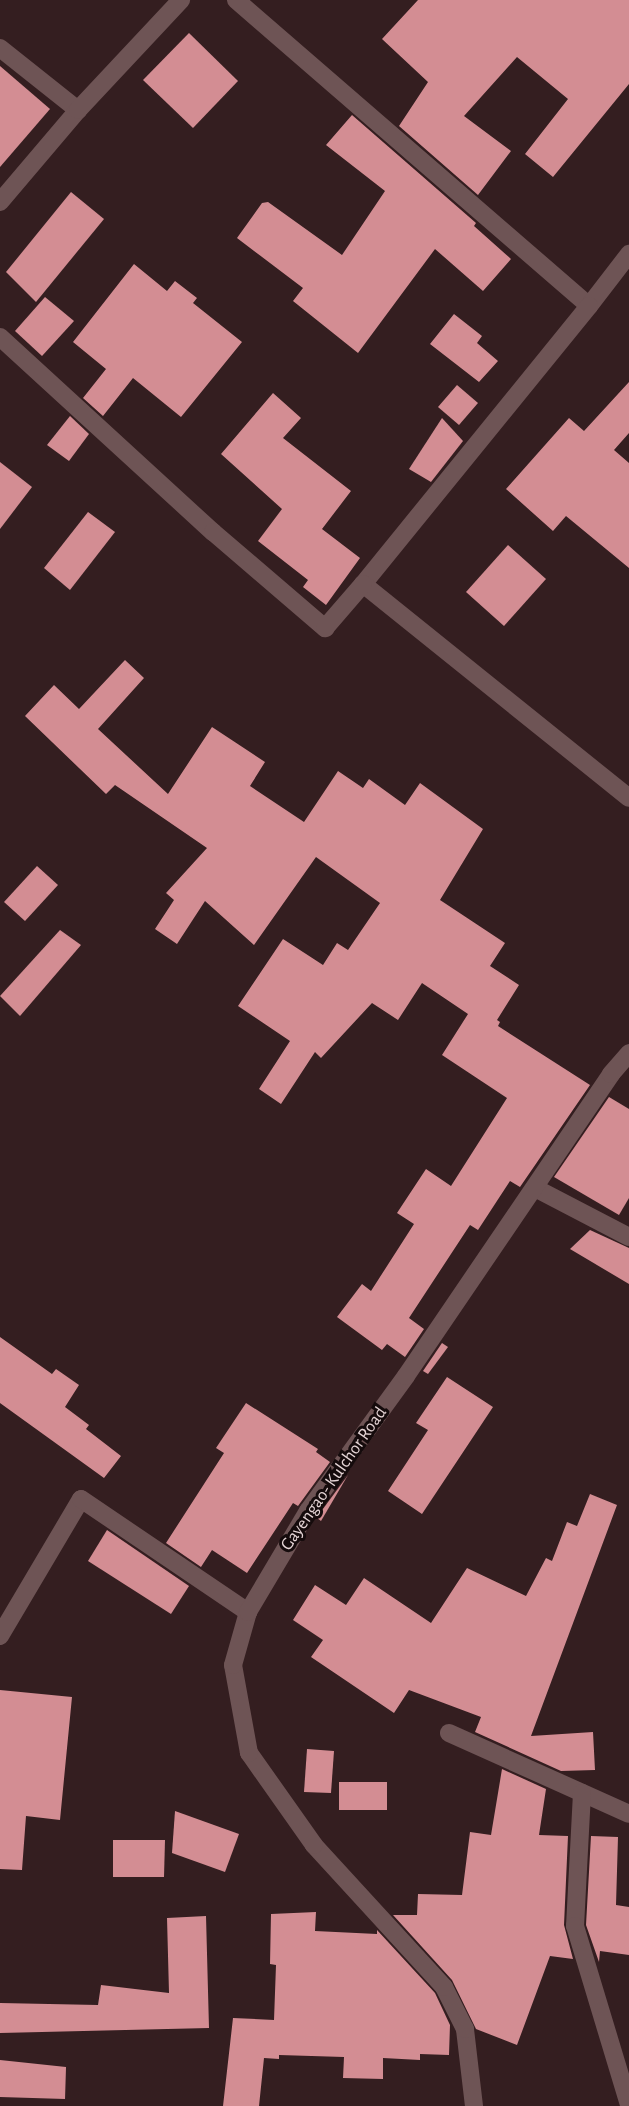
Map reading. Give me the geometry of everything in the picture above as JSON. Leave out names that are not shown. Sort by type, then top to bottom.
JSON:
[{"type":"street","points":[[0,202],[78,110],[181,0]]},
{"type":"street","points":[[236,0],[589,306]]},
{"type":"street","points":[[0,48],[78,110]]},
{"type":"street","points":[[0,337],[213,532],[325,628],[629,254]]},
{"type":"street","points":[[363,584],[629,798]]},
{"type":"street","name":"Gayengao- Kulchor Road","points":[[474,2106],[465,2029],[444,1987],[314,1845],[249,1753],[233,1665],[248,1612],[308,1511],[629,1053]]},
{"type":"street","points":[[535,1188],[629,1237]]},
{"type":"street","points":[[0,1636],[81,1499],[248,1612]]},
{"type":"street","points":[[449,1733],[629,1814]]},
{"type":"street","points":[[582,1793],[575,1926],[629,2105]]},
{"type":"building","points":[[418,0],[629,0],[629,84],[553,177],[525,154],[568,99],[517,57],[464,116],[511,151],[478,195],[399,126],[428,82],[382,39]]},
{"type":"building","points":[[189,33],[238,81],[193,128],[143,80]]},
{"type":"building","points":[[0,66],[50,109],[0,167]]},
{"type":"building","points":[[352,115],[476,223],[474,226],[511,259],[483,291],[435,249],[358,353],[293,301],[303,288],[237,238],[262,203],[268,202],[342,255],[385,191],[326,145]]},
{"type":"building","points":[[71,192],[104,219],[36,302],[6,272]]},
{"type":"building","points":[[134,264],[167,291],[175,281],[197,298],[193,303],[242,342],[181,417],[133,378],[103,416],[83,398],[106,369],[73,342]]},
{"type":"building","points":[[45,297],[74,321],[42,356],[15,331]]},
{"type":"building","points":[[454,314],[482,336],[477,343],[498,361],[479,382],[430,344]]},
{"type":"building","points":[[629,382],[629,433],[614,450],[629,463],[629,568],[566,516],[553,531],[506,489],[569,418],[584,431]]},
{"type":"building","points":[[457,385],[478,403],[459,425],[438,407]]},
{"type":"building","points":[[273,393],[301,418],[283,438],[351,491],[322,529],[360,558],[326,605],[303,587],[308,580],[258,541],[282,509],[221,454]]},
{"type":"building","points":[[70,416],[89,434],[69,461],[47,445]]},
{"type":"building","points":[[442,418],[463,441],[431,482],[409,469]]},
{"type":"building","points":[[0,462],[32,487],[0,529]]},
{"type":"building","points":[[88,512],[115,532],[70,590],[44,568]]},
{"type":"building","points":[[508,545],[546,579],[504,626],[466,592]]},
{"type":"building","points":[[125,660],[144,678],[98,729],[168,794],[212,727],[265,762],[250,786],[304,822],[338,771],[363,788],[369,779],[405,805],[420,783],[483,829],[440,900],[505,943],[490,966],[519,985],[497,1020],[500,1022],[498,1026],[590,1085],[520,1187],[510,1181],[478,1230],[470,1225],[409,1318],[424,1329],[405,1357],[387,1344],[382,1350],[337,1317],[362,1284],[371,1291],[414,1224],[397,1213],[426,1169],[451,1186],[507,1098],[442,1055],[468,1014],[422,983],[398,1020],[372,1003],[321,1058],[315,1052],[281,1104],[259,1089],[290,1041],[238,1006],[283,939],[323,965],[337,943],[348,950],[380,903],[316,857],[254,945],[205,901],[177,944],[155,929],[174,900],[166,893],[207,848],[115,785],[106,794],[25,716],[54,685],[79,709]]},
{"type":"building","points":[[37,866],[58,885],[25,921],[4,902]]},
{"type":"building","points":[[60,930],[81,945],[20,1016],[0,996]]},
{"type":"building","points":[[609,1097],[629,1109],[629,1198],[619,1215],[554,1177]]},
{"type":"building","points":[[590,1230],[629,1248],[629,1284],[570,1249]]},
{"type":"building","points":[[0,1337],[52,1374],[56,1369],[79,1385],[65,1407],[89,1425],[86,1429],[121,1456],[104,1478],[0,1403]]},
{"type":"building","points":[[442,1343],[448,1347],[428,1374],[423,1371]]},
{"type":"building","points":[[447,1377],[493,1407],[422,1514],[388,1491],[428,1430],[416,1423]]},
{"type":"building","points":[[246,1403],[318,1449],[316,1452],[330,1462],[298,1506],[293,1503],[247,1573],[212,1550],[201,1567],[166,1543],[224,1453],[216,1448]]},
{"type":"building","points":[[348,1475],[321,1521],[317,1517]]},
{"type":"building","points":[[590,1494],[617,1505],[531,1736],[593,1732],[595,1770],[561,1771],[475,1732],[481,1717],[409,1690],[394,1713],[311,1657],[323,1640],[293,1620],[315,1585],[346,1605],[364,1578],[431,1623],[467,1568],[526,1596],[546,1558],[552,1561],[567,1522],[577,1526]]},
{"type":"building","points":[[107,1530],[189,1586],[171,1614],[88,1561]]},
{"type":"building","points":[[0,1690],[72,1697],[60,1820],[26,1816],[22,1870],[0,1869]]},
{"type":"building","points":[[307,1749],[334,1751],[331,1793],[304,1792]]},
{"type":"building","points":[[502,1769],[546,1789],[539,1835],[568,1836],[564,1925],[573,1959],[550,1956],[517,2045],[476,2029],[452,1980],[393,1915],[417,1915],[418,1894],[462,1895],[470,1832],[491,1835]]},
{"type":"building","points":[[339,1782],[387,1782],[387,1810],[339,1810]]},
{"type":"building","points":[[175,1811],[239,1834],[225,1872],[172,1853]]},
{"type":"building","points":[[591,1836],[618,1837],[616,1905],[629,1907],[629,1955],[600,1951],[599,1962],[586,1925]]},
{"type":"building","points":[[113,1840],[165,1840],[164,1877],[113,1877]]},
{"type":"building","points":[[316,1912],[315,1931],[377,1934],[377,1930],[435,1993],[450,2025],[449,2055],[420,2054],[420,2060],[383,2058],[383,2079],[343,2078],[344,2057],[279,2055],[279,2059],[264,2058],[259,2106],[223,2106],[233,2018],[274,2020],[276,1965],[270,1964],[271,1914]]},
{"type":"building","points":[[206,1916],[209,2028],[0,2033],[0,2003],[98,2005],[101,1985],[169,1993],[167,1918]]},
{"type":"building","points":[[0,2060],[66,2067],[65,2099],[0,2097]]}]
